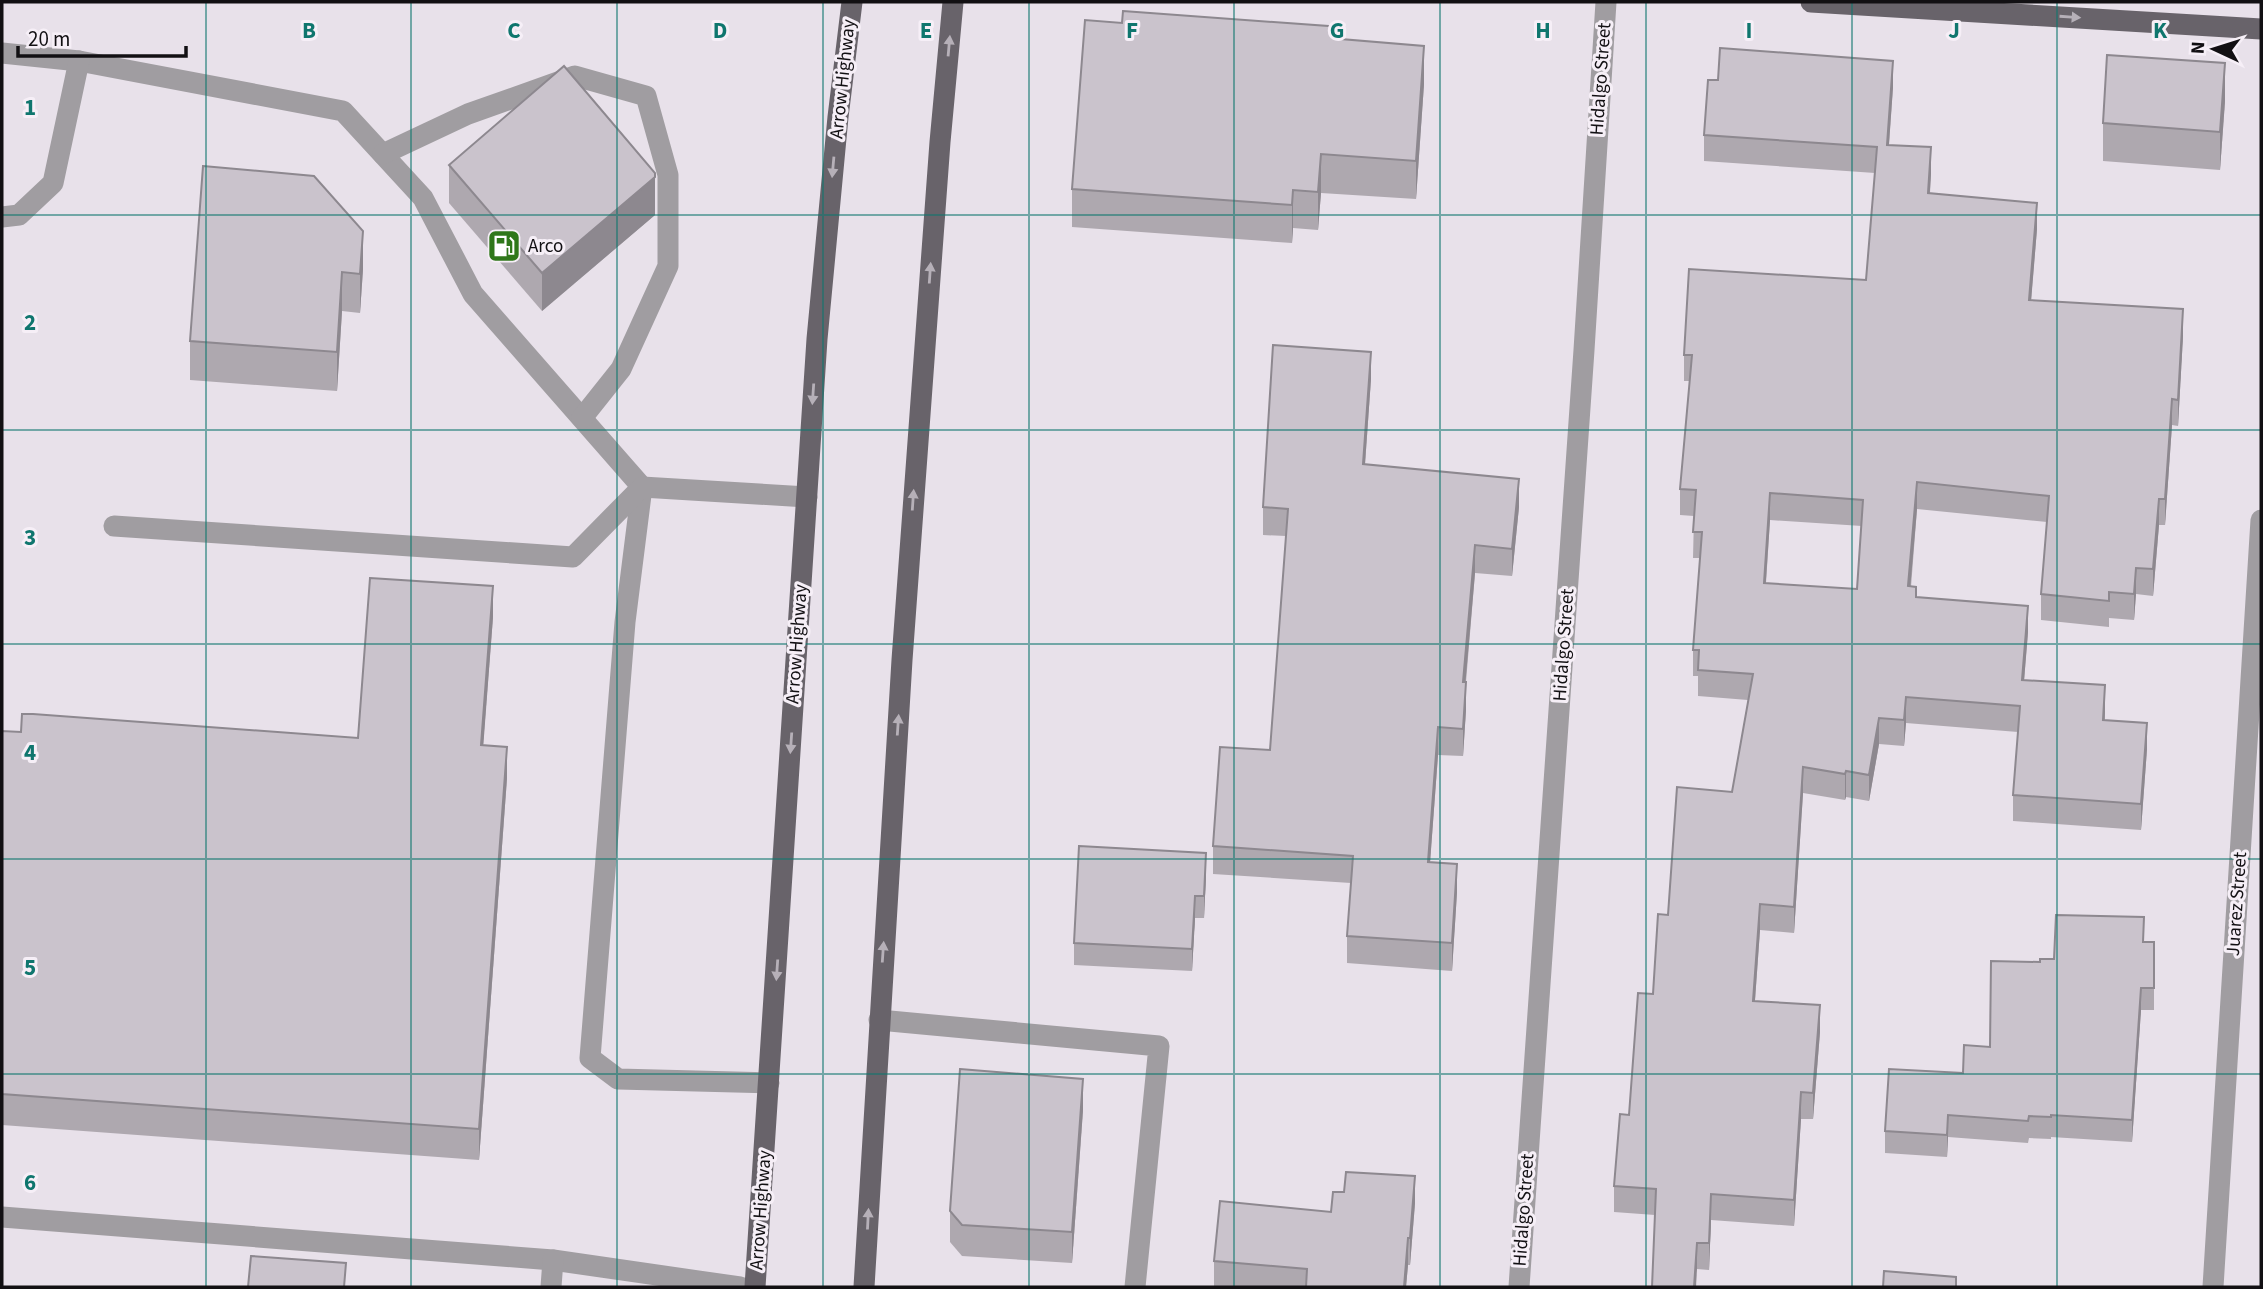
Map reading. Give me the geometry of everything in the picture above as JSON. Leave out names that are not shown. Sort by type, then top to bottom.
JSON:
[{"type":"main road","name":"Arrow Highway","points":[[755,1287],[817,339],[852,2]]},
{"type":"main road","points":[[864,1287],[917,451],[953,2]]},
{"type":"main road","points":[[1811,2],[2261,29]]},
{"type":"street","name":"Hidalgo Street","points":[[1519,1287],[1606,2]]},
{"type":"street","points":[[2,53],[79,61],[343,111],[424,198],[473,294],[642,487],[807,498]]},
{"type":"street","points":[[2,217],[19,215],[53,183],[79,61]]},
{"type":"street","points":[[383,153],[468,114],[575,76],[646,96],[668,175],[668,266],[621,369],[582,418]]},
{"type":"street","points":[[114,526],[573,557],[642,487]]},
{"type":"street","points":[[642,487],[625,622],[590,1058],[618,1079],[769,1083]]},
{"type":"street","name":"Juarez Street","points":[[2213,1287],[2261,520]]},
{"type":"street","points":[[879,1020],[1159,1046],[1135,1287]]},
{"type":"street","points":[[2,1217],[553,1260],[740,1287]]},
{"type":"street","points":[[551,1287],[553,1260]]},
{"type":"building","points":[[1123,11],[1342,27],[1341,39],[1424,46],[1416,161],[1321,154],[1318,192],[1293,190],[1292,205],[1072,189],[1085,20],[1122,23]]},
{"type":"building","points":[[1720,48],[1893,61],[1887,145],[1931,147],[1928,193],[2037,203],[2029,300],[2183,309],[2178,400],[2172,399],[2165,499],[2159,499],[2153,569],[2136,568],[2134,594],[2109,592],[2109,601],[2041,594],[2049,496],[1917,482],[1908,586],[1916,587],[1916,597],[2028,606],[2022,680],[2105,685],[2103,720],[2147,723],[2141,804],[2013,795],[2020,706],[1906,697],[1904,720],[1879,718],[1869,775],[1803,767],[1794,907],[1760,904],[1753,1001],[1820,1005],[1813,1093],[1801,1092],[1794,1200],[1711,1194],[1709,1243],[1697,1243],[1694,1287],[1652,1287],[1656,1189],[1614,1186],[1620,1114],[1629,1115],[1638,993],[1653,994],[1658,914],[1668,915],[1677,787],[1732,792],[1753,674],[1698,670],[1699,650],[1693,650],[1702,532],[1693,532],[1696,490],[1680,489],[1692,355],[1684,355],[1689,269],[1866,280],[1877,147],[1704,135],[1708,80],[1718,80]],"holes":[[[1770,493],[1863,500],[1857,589],[1764,583]]]},
{"type":"building","points":[[2107,55],[2225,63],[2220,132],[2103,123]]},
{"type":"building","points":[[564,66],[655,173],[655,177],[542,273],[449,165]]},
{"type":"building","points":[[203,166],[314,176],[363,231],[360,274],[342,272],[337,352],[190,341]]},
{"type":"building","points":[[1273,345],[1371,352],[1363,464],[1519,479],[1512,549],[1475,545],[1463,682],[1466,682],[1463,729],[1438,727],[1428,862],[1457,864],[1452,943],[1347,936],[1353,856],[1213,846],[1220,747],[1270,750],[1288,509],[1263,507]]},
{"type":"building","points":[[370,578],[493,586],[481,745],[507,747],[479,1129],[2,1094],[2,731],[21,732],[22,714],[33,714],[358,738]]},
{"type":"building","points":[[1079,846],[1206,853],[1204,896],[1195,896],[1192,949],[1074,943]]},
{"type":"building","points":[[2056,915],[2144,917],[2143,942],[2154,942],[2154,988],[2141,988],[2132,1120],[2051,1115],[2029,1116],[2028,1121],[1948,1115],[1947,1135],[1885,1131],[1889,1069],[1963,1073],[1964,1045],[1990,1047],[1991,961],[2040,962],[2040,959],[2054,959]]},
{"type":"building","points":[[960,1069],[1083,1079],[1072,1232],[962,1225],[950,1211]]},
{"type":"building","points":[[1346,1172],[1415,1176],[1404,1287],[1306,1287],[1307,1269],[1214,1261],[1220,1201],[1331,1212],[1333,1192],[1344,1192]]},
{"type":"building","points":[[251,1256],[346,1263],[344,1287],[248,1287]]},
{"type":"building","points":[[1884,1271],[1956,1277],[1956,1287],[1883,1287]]},
{"type":"place","name":"Arco","points":[[504,246]]}]
